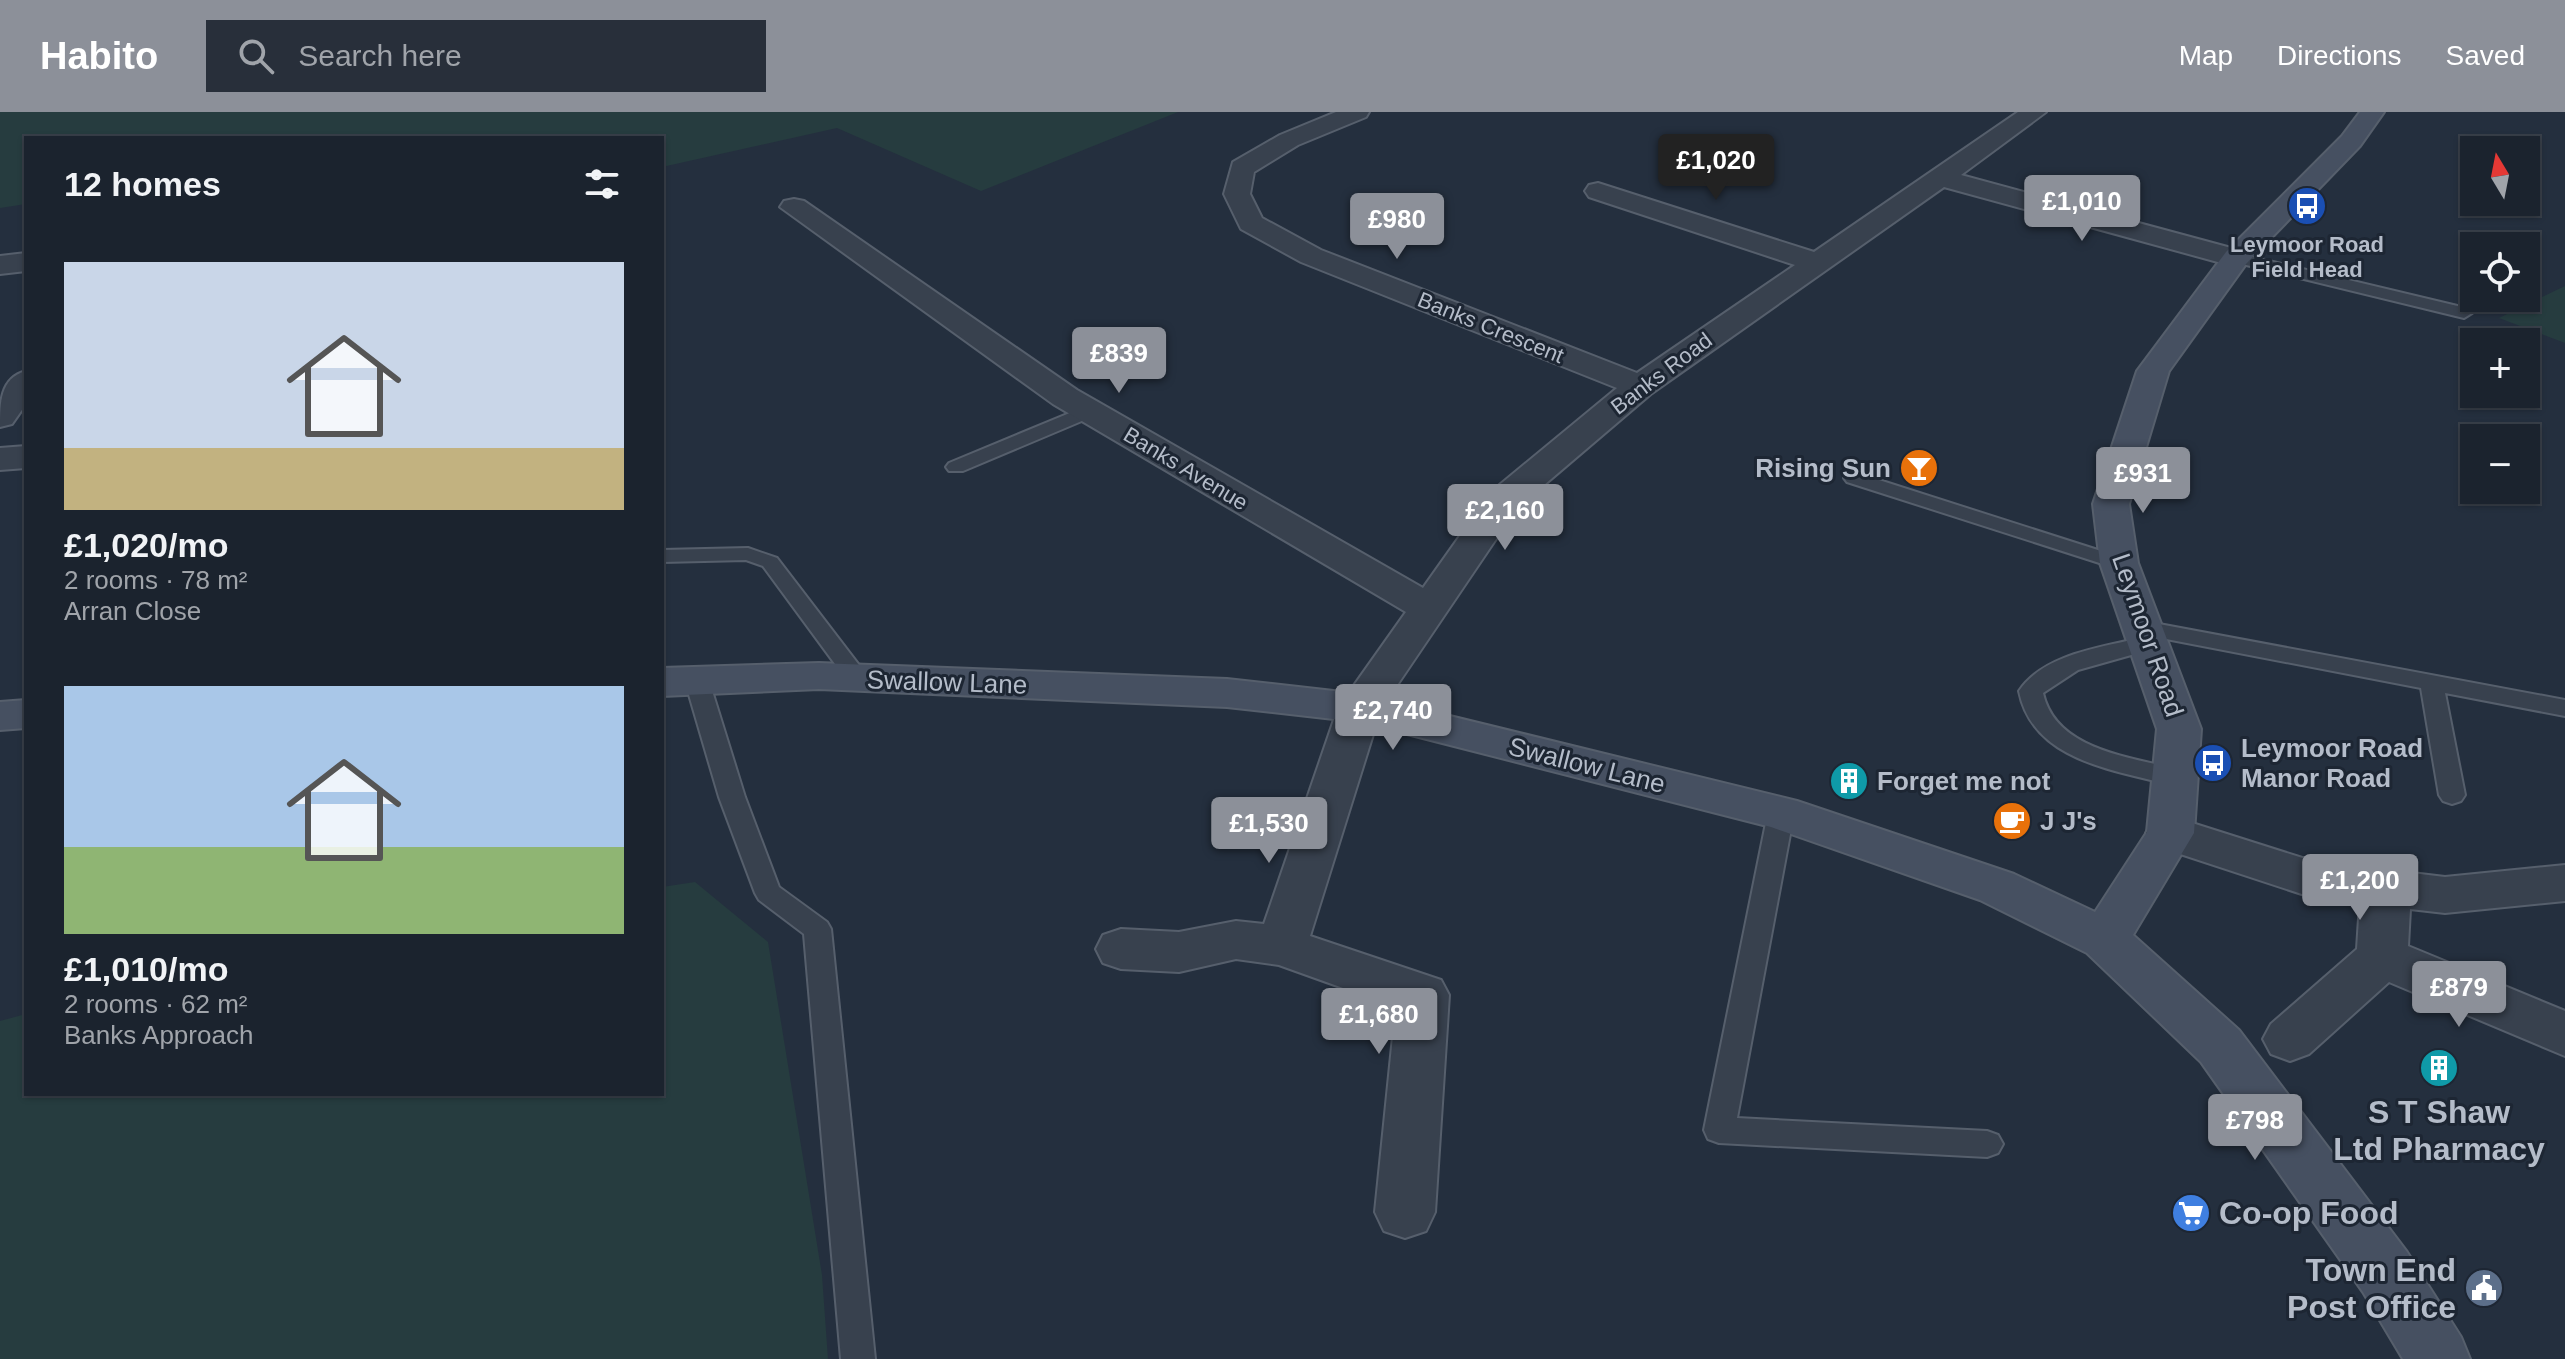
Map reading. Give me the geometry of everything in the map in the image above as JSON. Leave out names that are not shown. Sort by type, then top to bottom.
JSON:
[{"type":"street","name":"Banks Crescent","points":[[1357,112],[1289,140],[1242,168],[1237,194],[1251,223],[1311,256],[1640,386]]},
{"type":"street","name":"Banks Road","points":[[1282,946],[1360,708],[1504,500],[1640,386],[2034,112]]},
{"type":"street","name":"Leymoor Road","points":[[2105,939],[2170,833],[2175,777],[2179,729],[2119,563],[2111,504],[2153,371],[2236,258],[2351,141],[2372,112]]},
{"type":"street","points":[[1942,178],[2236,258]]},
{"type":"street","points":[[1598,191],[1819,263]]},
{"type":"street","name":"Banks Avenue","points":[[794,207],[1089,411],[1428,608]]},
{"type":"street","points":[[0,265],[24,262]]},
{"type":"street","points":[[0,417],[24,384]]},
{"type":"street","points":[[0,459],[24,457]]},
{"type":"street","name":"Swallow Lane","points":[[679,681],[857,678],[1227,693],[1360,708],[1781,813],[1997,887],[2105,939],[2220,1046],[2385,1272],[2438,1359]]},
{"type":"street","points":[[0,716],[24,714]]},
{"type":"street","points":[[2170,833],[2311,879],[2445,895],[2565,883]]},
{"type":"street","points":[[2290,1039],[2382,957],[2386,888]]},
{"type":"street","points":[[1121,949],[1179,952],[1236,940],[1282,946],[1423,995],[1405,1212]]},
{"type":"street","points":[[2382,957],[2565,1034]]},
{"type":"lane","points":[[2236,258],[2464,313]]},
{"type":"lane","points":[[956,467],[1089,411]]},
{"type":"lane","points":[[1854,478],[2119,563]]},
{"type":"lane","points":[[664,556],[748,554],[770,562],[857,678]]},
{"type":"lane","points":[[2175,777],[2112,760],[2063,742],[2042,725],[2031,706],[2031,691],[2041,680],[2060,668],[2145,636],[2565,708]]},
{"type":"lane","points":[[679,681],[732,797],[768,893],[817,929],[858,1359]]},
{"type":"lane","points":[[2432,684],[2452,795]]},
{"type":"lane","points":[[1781,813],[1719,1130],[1987,1144]]},
{"type":"green space","points":[[0,112],[1178,112],[981,191],[837,128],[664,167],[664,136],[24,136],[24,204],[0,208]]},
{"type":"green space","points":[[2565,286],[2565,343],[2540,334],[2540,328],[2525,328],[2499,318],[2511,312],[2540,312],[2540,298]]},
{"type":"green space","points":[[695,882],[768,942],[822,1275],[828,1359],[0,1359],[0,1021],[24,1015],[24,1096],[664,1096],[664,887]]},
{"type":"place","name":"Leymoor Road Field Head","points":[[2307,206]]},
{"type":"place","name":"Rising Sun","points":[[1919,468]]},
{"type":"place","name":"Leymoor Road Manor Road","points":[[2213,763]]},
{"type":"place","name":"Forget me not","points":[[1849,781]]},
{"type":"place","name":"J J's","points":[[2012,821]]},
{"type":"place","name":"S T Shaw Ltd Pharmacy","points":[[2439,1068]]},
{"type":"place","name":"Co-op Food","points":[[2191,1213]]},
{"type":"place","name":"Town End Post Office","points":[[2484,1288]]}]
